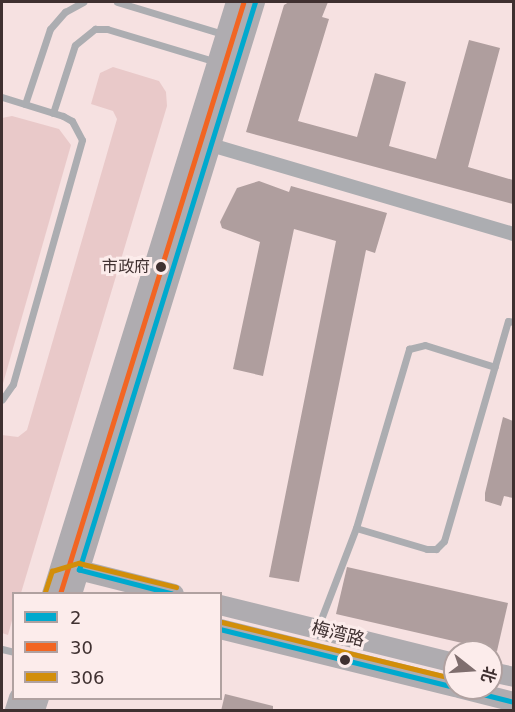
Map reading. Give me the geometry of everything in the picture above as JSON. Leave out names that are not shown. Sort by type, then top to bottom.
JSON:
[{"type":"street","points":[[54,585],[236,2]]},
{"type":"street","points":[[74,592],[79,570],[255,2]]},
{"type":"street","points":[[211,145],[513,234]]},
{"type":"street","points":[[54,585],[79,570],[166,592]]},
{"type":"street","points":[[54,585],[72,592]]},
{"type":"street","name":"梅湾路","points":[[222,605],[443,660]]},
{"type":"street","name":"梅湾路","points":[[222,629],[443,685]]},
{"type":"lane","points":[[25,104],[50,29],[65,12],[83,2]]},
{"type":"lane","points":[[117,2],[225,35]]},
{"type":"lane","points":[[53,113],[75,45],[95,29],[107,29],[217,63]]},
{"type":"lane","points":[[2,97],[72,121],[79,130],[81,147],[13,384],[2,400]]},
{"type":"lane","points":[[356,528],[427,549],[436,549],[444,541],[508,321],[513,322]]},
{"type":"lane","points":[[318,629],[356,528],[409,349],[425,345],[495,367]]},
{"type":"shaded area","points":[[113,67],[159,81],[166,92],[167,106],[21,592],[12,592],[12,621],[8,635],[2,633],[2,435],[18,437],[27,430],[117,119],[113,111],[91,104],[100,73]]},
{"type":"shaded area","points":[[12,116],[59,129],[71,145],[2,387],[2,118]]},
{"type":"building","points":[[289,2],[328,2],[322,17],[329,19],[298,121],[357,137],[375,73],[406,82],[389,146],[436,159],[469,40],[500,48],[468,167],[513,180],[513,204],[246,132],[284,5]]},
{"type":"building","points":[[259,181],[289,192],[291,186],[387,213],[375,253],[366,250],[299,582],[269,577],[336,241],[294,229],[263,376],[233,369],[260,242],[222,228],[220,222],[237,188]]},
{"type":"building","points":[[503,417],[513,421],[513,498],[504,496],[501,506],[485,501],[485,493]]},
{"type":"building","points":[[347,567],[508,603],[500,640],[449,640],[336,614]]},
{"type":"building","points":[[225,694],[273,706],[273,711],[221,711]]},
{"type":"transit line","name":"2","points":[[164,592],[79,570],[255,2]]},
{"type":"transit line","name":"30","points":[[61,592],[243,4]]},
{"type":"transit line","name":"306","points":[[45,592],[52,571],[79,563],[176,587]]},
{"type":"transit line","name":"306","points":[[222,622],[443,676]]},
{"type":"transit line","name":"2","points":[[222,629],[443,684]]},
{"type":"transit line","name":"2","points":[[503,699],[514,702]]},
{"type":"place","name":"市政府","points":[[161,267]]}]
